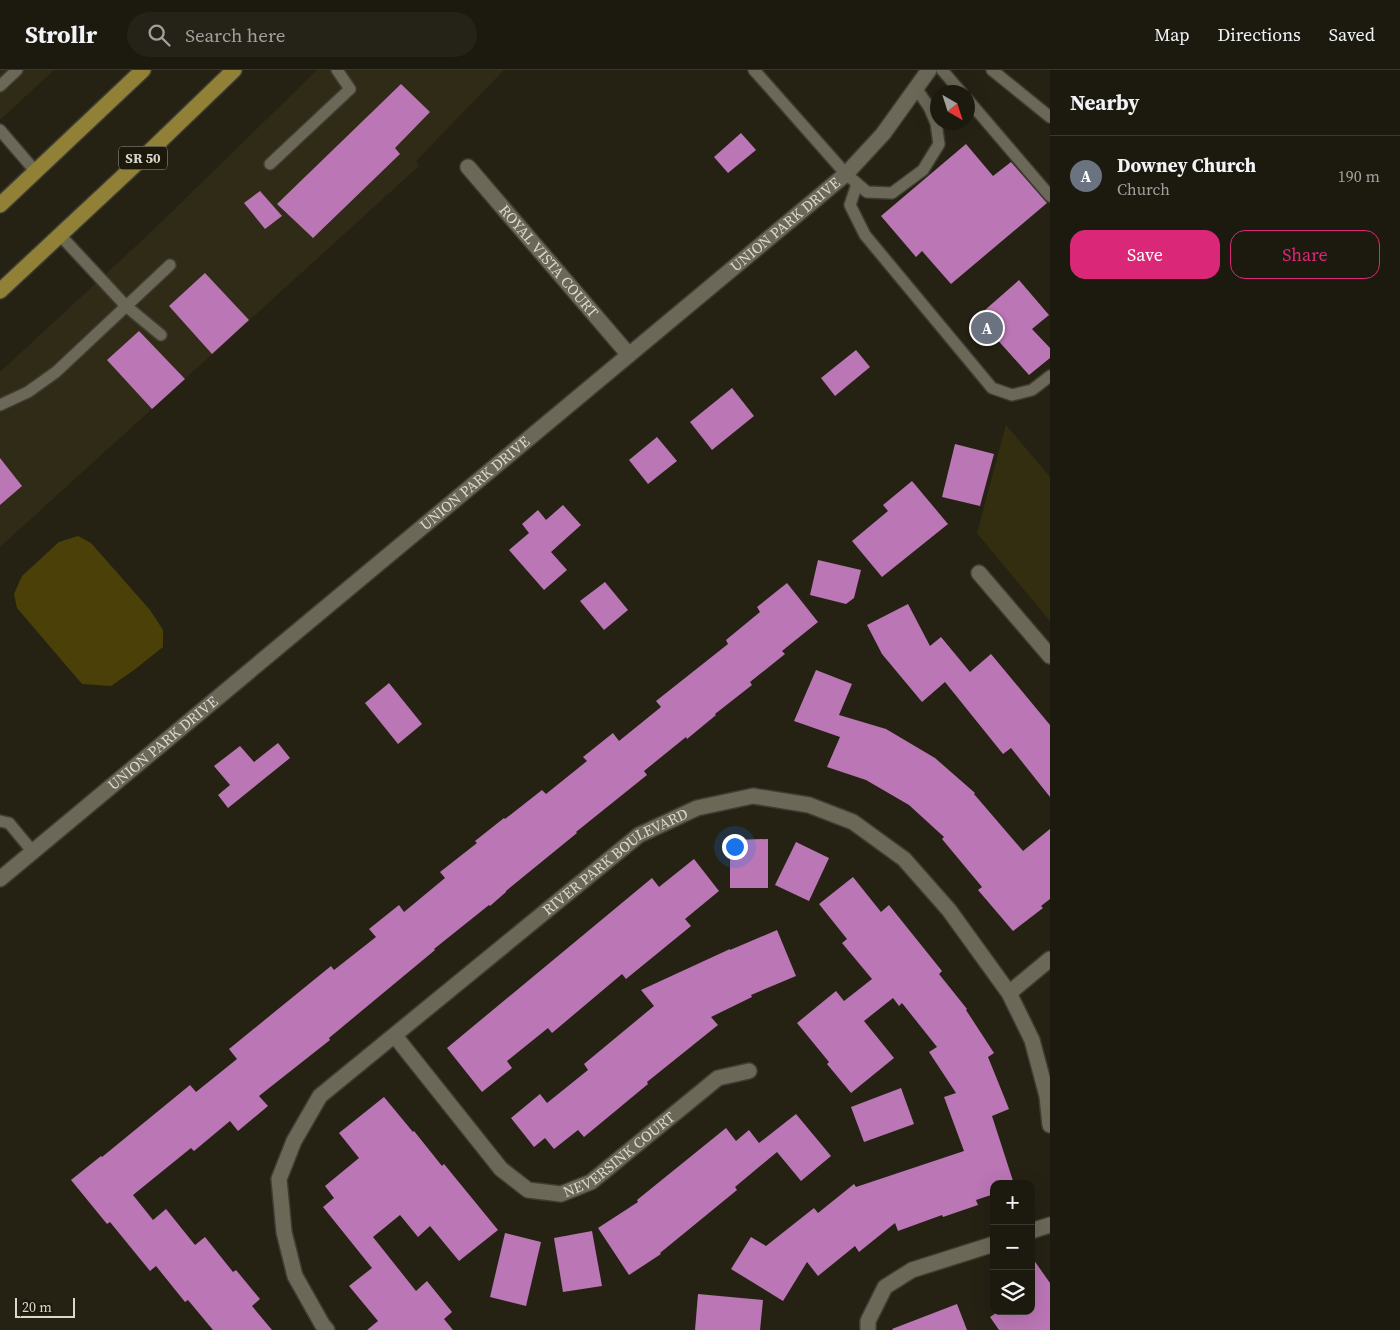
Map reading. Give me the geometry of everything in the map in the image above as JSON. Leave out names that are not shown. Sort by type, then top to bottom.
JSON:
[{"type":"highway","points":[[0,205],[143,70]]},
{"type":"highway","name":"SR 50","points":[[0,291],[228,73]]},
{"type":"street","name":"UNION PARK DRIVE","points":[[0,879],[629,355],[851,179],[929,70]]},
{"type":"street","name":"ROYAL VISTA COURT","points":[[468,166],[629,355]]},
{"type":"street","points":[[979,574],[1050,656]]},
{"type":"street","name":"RIVER PARK BOULEVARD","points":[[327,1330],[295,1276],[284,1232],[279,1179],[294,1141],[320,1096],[639,835],[697,808],[753,796],[809,805],[853,822],[904,859],[949,910],[1009,993],[1032,1040],[1047,1096],[1050,1125]]},
{"type":"street","points":[[1009,993],[1050,958]]},
{"type":"street","name":"NEVERSINK COURT","points":[[394,1036],[502,1169],[528,1190],[561,1194],[591,1182],[718,1078],[749,1071]]},
{"type":"street","points":[[1035,1231],[1050,1225]]},
{"type":"street","points":[[868,1330],[868,1321],[885,1286],[912,1270],[990,1245]]},
{"type":"lane","points":[[0,86],[17,70]]},
{"type":"lane","points":[[270,164],[350,89],[337,70]]},
{"type":"lane","points":[[754,70],[851,179],[867,192],[892,193],[923,170],[939,144],[936,124],[929,107],[916,88]]},
{"type":"lane","points":[[942,70],[955,85]]},
{"type":"lane","points":[[992,70],[1050,117]]},
{"type":"lane","points":[[975,108],[1050,196]]},
{"type":"lane","points":[[0,130],[36,172]]},
{"type":"lane","points":[[851,179],[850,205],[865,235],[992,388],[1012,395],[1032,390],[1050,376]]},
{"type":"lane","points":[[60,235],[126,306],[161,335]]},
{"type":"lane","points":[[0,405],[28,392],[56,372],[170,265]]},
{"type":"lane","points":[[0,821],[9,823],[33,852]]},
{"type":"shaded area","points":[[0,70],[54,70],[0,120]]},
{"type":"shaded area","points":[[317,70],[504,70],[416,161],[419,166],[0,547],[0,372],[149,234]]},
{"type":"shaded area","points":[[1006,425],[1050,477],[1050,621],[977,533]]},
{"type":"shaded area","points":[[78,536],[91,543],[150,610],[163,630],[163,647],[111,686],[82,684],[17,608],[14,594],[22,576],[59,542]]},
{"type":"building","points":[[401,84],[430,112],[395,148],[400,154],[313,238],[277,204]]},
{"type":"building","points":[[741,133],[756,150],[728,173],[714,157]]},
{"type":"building","points":[[966,144],[993,176],[1011,162],[1047,203],[951,284],[922,251],[916,257],[881,216]]},
{"type":"building","points":[[260,191],[282,216],[265,229],[244,203]]},
{"type":"building","points":[[205,273],[249,320],[212,354],[169,306]]},
{"type":"building","points":[[1019,280],[1049,315],[1032,329],[1050,348],[1050,358],[1029,375],[977,317]]},
{"type":"building","points":[[139,331],[185,379],[152,409],[107,360]]},
{"type":"building","points":[[856,350],[870,367],[835,396],[821,378]]},
{"type":"building","points":[[732,388],[754,416],[712,450],[690,422]]},
{"type":"building","points":[[657,437],[677,461],[648,484],[629,460]]},
{"type":"building","points":[[955,444],[994,454],[980,506],[942,497]]},
{"type":"building","points":[[0,458],[22,486],[0,505]]},
{"type":"building","points":[[912,481],[948,524],[882,577],[852,541],[888,511],[883,505]]},
{"type":"building","points":[[563,505],[581,525],[551,552],[567,570],[544,590],[509,550],[529,533],[522,524],[538,510],[546,520]]},
{"type":"building","points":[[818,560],[861,570],[854,598],[846,604],[810,595]]},
{"type":"building","points":[[605,582],[628,610],[604,630],[580,601]]},
{"type":"building","points":[[787,583],[818,622],[782,651],[785,654],[750,682],[752,685],[687,739],[686,737],[644,771],[647,775],[576,832],[490,906],[434,949],[329,1038],[330,1040],[259,1096],[268,1106],[238,1131],[230,1121],[194,1151],[191,1148],[133,1195],[153,1220],[166,1209],[195,1245],[205,1237],[233,1272],[236,1270],[260,1299],[252,1306],[272,1330],[213,1330],[188,1300],[185,1302],[156,1266],[150,1271],[110,1222],[107,1224],[71,1180],[190,1085],[196,1092],[237,1059],[229,1049],[331,966],[334,970],[376,937],[369,929],[399,905],[404,912],[445,878],[440,872],[477,843],[475,841],[542,790],[546,794],[587,761],[583,757],[613,733],[619,741],[661,707],[656,701],[728,644],[726,640],[760,612],[757,607]]},
{"type":"building","points":[[908,604],[930,646],[941,637],[970,672],[991,654],[1050,725],[1050,797],[1011,748],[1003,754],[945,682],[922,702],[882,654],[867,625]]},
{"type":"building","points":[[816,670],[852,684],[839,715],[886,729],[935,758],[975,793],[1023,851],[1050,829],[1050,899],[1041,906],[1043,908],[1013,931],[978,890],[982,887],[942,839],[944,837],[909,805],[866,780],[827,767],[840,737],[794,721]]},
{"type":"building","points":[[389,683],[422,724],[398,744],[365,703]]},
{"type":"building","points":[[278,743],[290,758],[228,808],[218,795],[230,785],[214,766],[240,746],[254,762]]},
{"type":"building","points":[[768,839],[768,888],[730,888],[730,840]]},
{"type":"building","points":[[796,842],[829,858],[809,901],[775,885]]},
{"type":"building","points":[[694,859],[719,891],[685,919],[691,926],[626,979],[622,974],[552,1033],[548,1028],[507,1061],[512,1068],[482,1092],[447,1048],[652,878],[659,887]]},
{"type":"building","points":[[853,877],[881,912],[889,905],[942,971],[939,974],[967,1009],[994,1053],[988,1057],[1009,1109],[992,1116],[1013,1180],[990,1180],[990,1195],[976,1200],[978,1205],[943,1217],[942,1215],[898,1231],[895,1223],[859,1252],[855,1246],[818,1276],[807,1262],[783,1301],[731,1269],[751,1237],[766,1246],[814,1208],[818,1213],[854,1184],[856,1187],[964,1151],[944,1097],[956,1093],[929,1052],[937,1047],[902,1003],[899,1006],[893,998],[864,1021],[894,1058],[851,1093],[827,1064],[829,1062],[797,1023],[836,991],[844,1001],[872,979],[842,943],[847,939],[819,904]]},
{"type":"building","points":[[777,930],[796,976],[751,995],[752,997],[711,1017],[718,1025],[647,1082],[648,1084],[584,1137],[578,1130],[554,1149],[545,1138],[534,1147],[511,1118],[540,1094],[547,1103],[588,1070],[584,1064],[654,1006],[641,990],[730,949]]},
{"type":"building","points":[[901,1088],[914,1124],[864,1142],[851,1107]]},
{"type":"building","points":[[384,1097],[442,1166],[444,1164],[498,1230],[459,1261],[430,1226],[418,1237],[400,1215],[373,1237],[416,1291],[427,1281],[452,1312],[444,1319],[453,1330],[367,1330],[378,1321],[349,1286],[372,1268],[323,1207],[334,1198],[325,1186],[359,1158],[339,1133]]},
{"type":"building","points":[[796,1114],[831,1156],[801,1181],[777,1152],[735,1187],[737,1190],[661,1254],[629,1275],[598,1228],[638,1202],[637,1200],[726,1128],[736,1141],[749,1130],[759,1143]]},
{"type":"building","points":[[592,1231],[602,1286],[563,1292],[554,1238]]},
{"type":"building","points":[[505,1233],[541,1242],[526,1306],[490,1297]]},
{"type":"building","points":[[1035,1262],[1050,1283],[1050,1330],[999,1330],[990,1317],[993,1315],[1035,1315]]},
{"type":"building","points":[[698,1294],[763,1300],[760,1330],[695,1330]]},
{"type":"building","points":[[957,1304],[967,1330],[892,1329]]},
{"type":"place","name":"Downey Church","points":[[987,328]]}]
